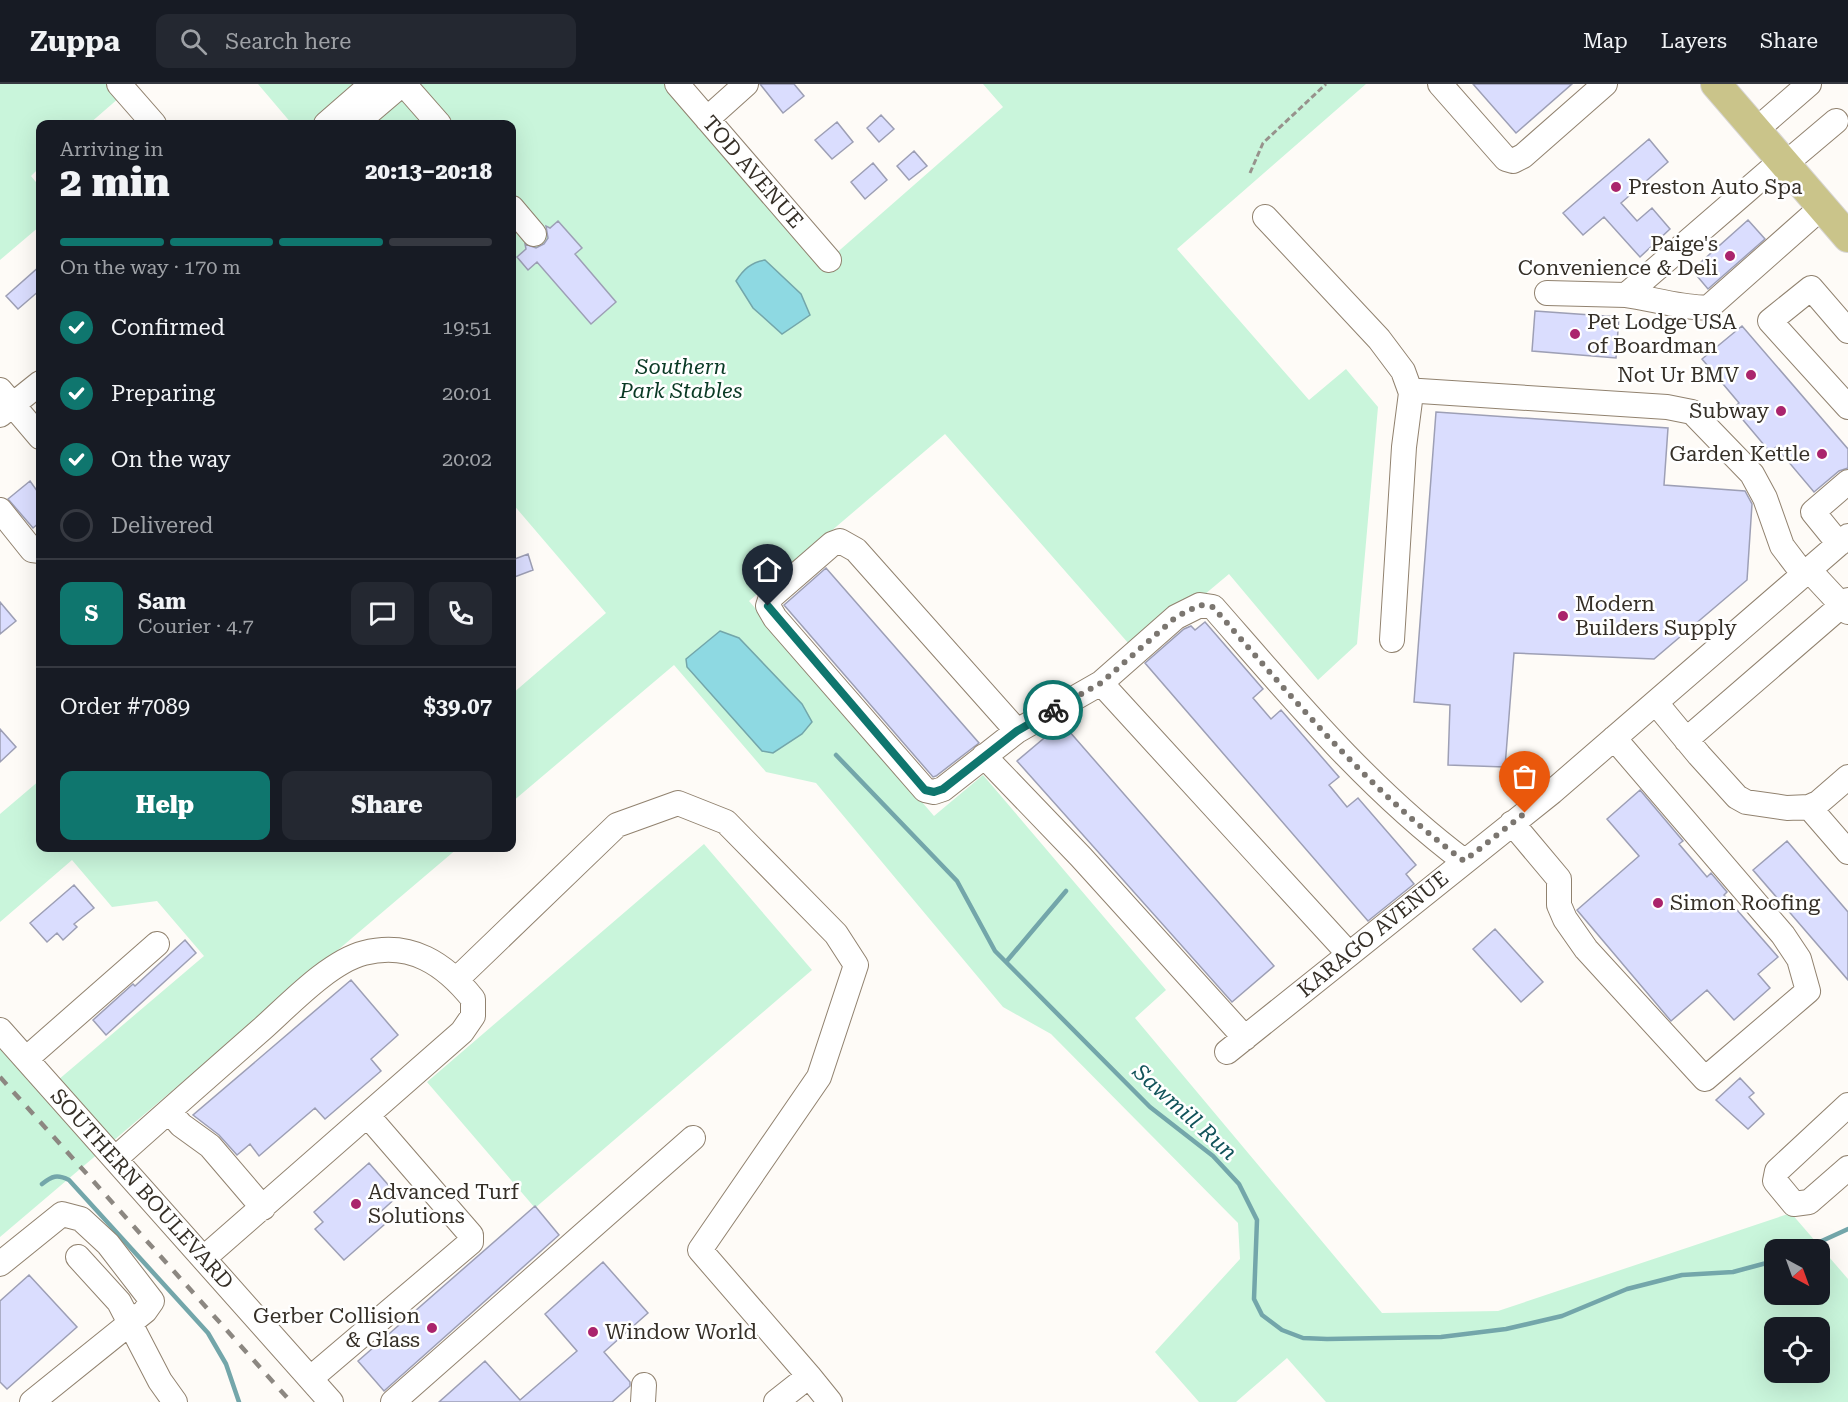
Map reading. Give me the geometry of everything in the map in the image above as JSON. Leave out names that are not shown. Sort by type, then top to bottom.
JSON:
[{"type":"main road","points":[[1716,84],[1848,237]]},
{"type":"street","points":[[119,84],[150,120]]},
{"type":"street","points":[[331,120],[372,84]]},
{"type":"street","points":[[360,120],[401,84],[435,120]]},
{"type":"street","name":"TOD AVENUE","points":[[677,84],[829,260]]},
{"type":"street","points":[[707,119],[746,84]]},
{"type":"street","points":[[1440,84],[1506,159],[1513,161],[1523,156],[1605,84]]},
{"type":"street","points":[[1756,130],[1809,84]]},
{"type":"street","points":[[1626,295],[1784,162],[1844,122]]},
{"type":"street","points":[[1548,293],[1626,295],[1658,299],[1696,309],[1709,307],[1822,207]]},
{"type":"street","points":[[516,213],[534,234]]},
{"type":"street","points":[[1265,217],[1379,339],[1402,371],[1411,393],[1404,447],[1392,640]]},
{"type":"street","points":[[1848,331],[1811,288],[1770,321],[1848,407]]},
{"type":"street","points":[[36,385],[4,403],[36,433]]},
{"type":"street","points":[[1411,393],[1420,391],[1655,406],[1692,412],[1752,474],[1765,498],[1782,546],[1806,572],[1846,606],[1686,740]]},
{"type":"street","points":[[1843,540],[1813,512],[1848,482]]},
{"type":"street","points":[[0,510],[32,550],[36,550]]},
{"type":"street","name":"KARAGO AVENUE","points":[[984,756],[1081,857],[1236,1045],[1512,823],[1656,703],[1843,540]]},
{"type":"street","points":[[1017,731],[856,550],[840,541],[832,544],[771,597],[768,606],[775,618],[925,790],[934,792],[943,789],[1017,731],[1101,683],[1176,617],[1200,605],[1213,607],[1342,754],[1431,836],[1464,861]]},
{"type":"street","points":[[1101,683],[1349,954]]},
{"type":"street","points":[[1656,703],[1737,797],[1746,802],[1787,808],[1809,807],[1818,803],[1848,777]]},
{"type":"street","points":[[1512,823],[1559,879],[1559,895],[1565,919],[1586,949],[1706,1079],[1808,991],[1799,959],[1783,935],[1614,738]]},
{"type":"street","points":[[458,979],[616,825],[678,803],[726,822],[836,934],[856,965],[819,1077],[700,1250],[830,1402]]},
{"type":"street","points":[[1809,807],[1848,852]]},
{"type":"street","points":[[26,1059],[157,944]]},
{"type":"street","points":[[115,1159],[305,991],[348,958],[383,950],[418,954],[439,964],[458,979],[473,999],[473,1016],[462,1032],[434,1059],[204,1258]]},
{"type":"street","name":"SOUTHERN BOULEVARD","points":[[0,1030],[331,1402]]},
{"type":"street","points":[[1848,1106],[1777,1172],[1775,1181],[1794,1204],[1809,1203],[1848,1168]]},
{"type":"street","points":[[169,1111],[181,1125],[210,1146],[263,1208]]},
{"type":"street","points":[[311,1378],[471,1242],[471,1235],[368,1116]]},
{"type":"street","points":[[393,1402],[693,1138]]},
{"type":"street","points":[[0,1264],[62,1214],[81,1219],[108,1245],[152,1301],[130,1323],[32,1402]]},
{"type":"street","points":[[78,1257],[119,1302],[160,1381],[176,1402]]},
{"type":"street","points":[[776,1402],[809,1376]]},
{"type":"path","points":[[1250,172],[1263,143],[1326,84]]},
{"type":"green space","points":[[0,84],[135,84],[94,120],[36,120],[36,171],[31,176],[36,182],[36,229],[0,260]]},
{"type":"green space","name":"Southern Park Stables","points":[[258,84],[677,84],[833,256],[1003,107],[983,84],[1366,84],[1177,249],[1309,400],[1346,369],[1378,407],[1357,644],[1318,680],[1229,574],[1136,652],[945,434],[749,601],[934,816],[983,775],[1166,990],[1135,1018],[1382,1313],[1498,1311],[1791,1213],[1813,1239],[1764,1239],[1764,1305],[1830,1305],[1830,1258],[1848,1279],[1848,1402],[1326,1402],[1287,1358],[1236,1402],[1199,1402],[1155,1352],[1240,1259],[1238,1223],[1051,1034],[1003,1007],[816,783],[766,772],[674,665],[516,799],[516,691],[606,613],[516,508],[516,120],[289,120]]},
{"type":"green space","points":[[36,783],[36,852],[453,852],[0,1237],[0,1030],[51,1086],[204,956],[157,901],[112,907],[72,860],[0,922],[0,814]]},
{"type":"green space","points":[[704,844],[812,970],[535,1208],[427,1082]]},
{"type":"water","points":[[765,260],[801,294],[810,315],[782,334],[753,308],[736,281],[748,267]]},
{"type":"water","points":[[720,631],[739,638],[802,704],[812,722],[802,734],[773,753],[762,751],[687,667],[686,659]]},
{"type":"building","points":[[760,84],[794,84],[804,96],[783,113]]},
{"type":"building","points":[[1473,84],[1572,84],[1516,133]]},
{"type":"building","points":[[881,115],[894,129],[879,142],[867,128]]},
{"type":"building","points":[[837,122],[853,142],[832,159],[815,140]]},
{"type":"building","name":"Preston Auto Spa","points":[[1649,139],[1668,162],[1621,203],[1637,221],[1652,208],[1670,229],[1640,257],[1604,217],[1583,235],[1563,213]]},
{"type":"building","points":[[914,151],[927,166],[909,180],[897,166]]},
{"type":"building","points":[[873,163],[887,180],[865,199],[851,182]]},
{"type":"building","name":"Paige's Convenience & Deli","points":[[1748,220],[1765,239],[1708,289],[1692,270]]},
{"type":"building","points":[[558,221],[582,248],[575,254],[616,302],[591,324],[537,262],[528,270],[517,257],[526,249],[525,244],[536,248],[544,244],[548,238],[546,226],[550,228]]},
{"type":"building","points":[[36,270],[36,293],[18,309],[6,296]]},
{"type":"building","name":"Pet Lodge USA of Boardman","points":[[1535,311],[1619,317],[1616,358],[1532,351]]},
{"type":"building","points":[[1742,326],[1848,449],[1848,468],[1839,471],[1814,492],[1776,447],[1770,452],[1733,408],[1739,403],[1702,359]]},
{"type":"building","name":"Modern Builders Supply","points":[[1436,412],[1668,428],[1664,485],[1745,491],[1752,504],[1747,580],[1654,659],[1514,653],[1505,767],[1448,765],[1450,705],[1414,702]]},
{"type":"building","points":[[30,481],[36,489],[36,525],[33,528],[8,499]]},
{"type":"building","points":[[528,554],[533,570],[516,576],[516,558]]},
{"type":"building","points":[[826,568],[979,743],[936,776],[933,777],[784,605]]},
{"type":"building","points":[[0,602],[16,621],[0,634]]},
{"type":"building","points":[[1205,622],[1263,689],[1253,698],[1271,719],[1281,710],[1339,777],[1329,785],[1347,807],[1358,798],[1416,865],[1406,874],[1414,884],[1368,921],[1145,663],[1184,629],[1191,626],[1195,630]]},
{"type":"building","points":[[1062,723],[1274,966],[1232,1002],[1017,761]]},
{"type":"building","points":[[0,729],[16,747],[0,762]]},
{"type":"building","name":"Simon Roofing","points":[[1640,790],[1683,841],[1679,844],[1707,877],[1711,873],[1727,892],[1724,895],[1778,957],[1758,974],[1770,988],[1734,1020],[1707,990],[1671,1021],[1577,910],[1639,856],[1607,819]]},
{"type":"building","points":[[1787,841],[1848,912],[1848,980],[1753,870]]},
{"type":"building","points":[[74,885],[94,908],[74,924],[77,927],[63,940],[57,933],[47,942],[30,923]]},
{"type":"building","points":[[1495,929],[1543,982],[1521,1002],[1473,949]]},
{"type":"building","points":[[185,940],[196,953],[106,1035],[93,1020],[133,984],[135,986]]},
{"type":"building","points":[[351,980],[398,1035],[371,1059],[381,1071],[325,1119],[315,1108],[259,1156],[250,1144],[237,1155],[219,1135],[193,1115]]},
{"type":"building","points":[[1740,1078],[1754,1093],[1749,1097],[1764,1114],[1748,1129],[1716,1100]]},
{"type":"building","name":"Advanced Turf Solutions","points":[[369,1163],[398,1196],[377,1215],[385,1224],[344,1260],[315,1229],[323,1222],[314,1212]]},
{"type":"building","name":"Gerber Collision & Glass","points":[[535,1206],[559,1235],[384,1391],[358,1361]]},
{"type":"building","name":"Window World","points":[[603,1262],[648,1313],[604,1352],[630,1382],[630,1386],[612,1402],[439,1402],[485,1361],[520,1400],[577,1351],[545,1314]]},
{"type":"building","points":[[29,1275],[77,1327],[7,1389],[0,1382],[0,1301]]},
{"type":"waterway","name":"Sawmill Run","points":[[836,755],[957,881],[995,951],[1150,1107],[1213,1156],[1239,1184],[1257,1220],[1254,1299],[1262,1315],[1282,1330],[1303,1338],[1327,1339],[1441,1337],[1506,1329],[1562,1316],[1627,1289],[1682,1275],[1733,1272],[1764,1264]]},
{"type":"waterway","points":[[1006,962],[1066,891]]},
{"type":"waterway","points":[[42,1184],[55,1177],[69,1180],[208,1333],[226,1364],[239,1402]]},
{"type":"waterway","name":"Sawmill Run","points":[[1826,1239],[1848,1229]]},
{"type":"railway","points":[[0,1077],[291,1402]]},
{"type":"way so far","points":[[1053,710],[1101,683],[1176,617],[1200,605],[1213,607],[1342,754],[1431,836],[1464,861],[1525,813]]},
{"type":"place","name":"Preston Auto Spa","points":[[1616,187]]},
{"type":"place","name":"Paige's Convenience & Deli","points":[[1730,256]]},
{"type":"place","name":"Pet Lodge USA of Boardman","points":[[1575,334]]},
{"type":"place","name":"Not Ur BMV","points":[[1751,375]]},
{"type":"place","name":"Subway","points":[[1781,411]]},
{"type":"place","name":"Garden Kettle","points":[[1822,454]]},
{"type":"place","name":"Modern Builders Supply","points":[[1563,616]]},
{"type":"place","name":"Simon Roofing","points":[[1658,903]]},
{"type":"place","name":"Advanced Turf Solutions","points":[[356,1204]]},
{"type":"place","name":"Gerber Collision & Glass","points":[[432,1328]]},
{"type":"place","name":"Window World","points":[[593,1332]]},
{"type":"route","points":[[768,606],[775,618],[925,790],[934,792],[943,789],[1017,731],[1053,710]]}]
